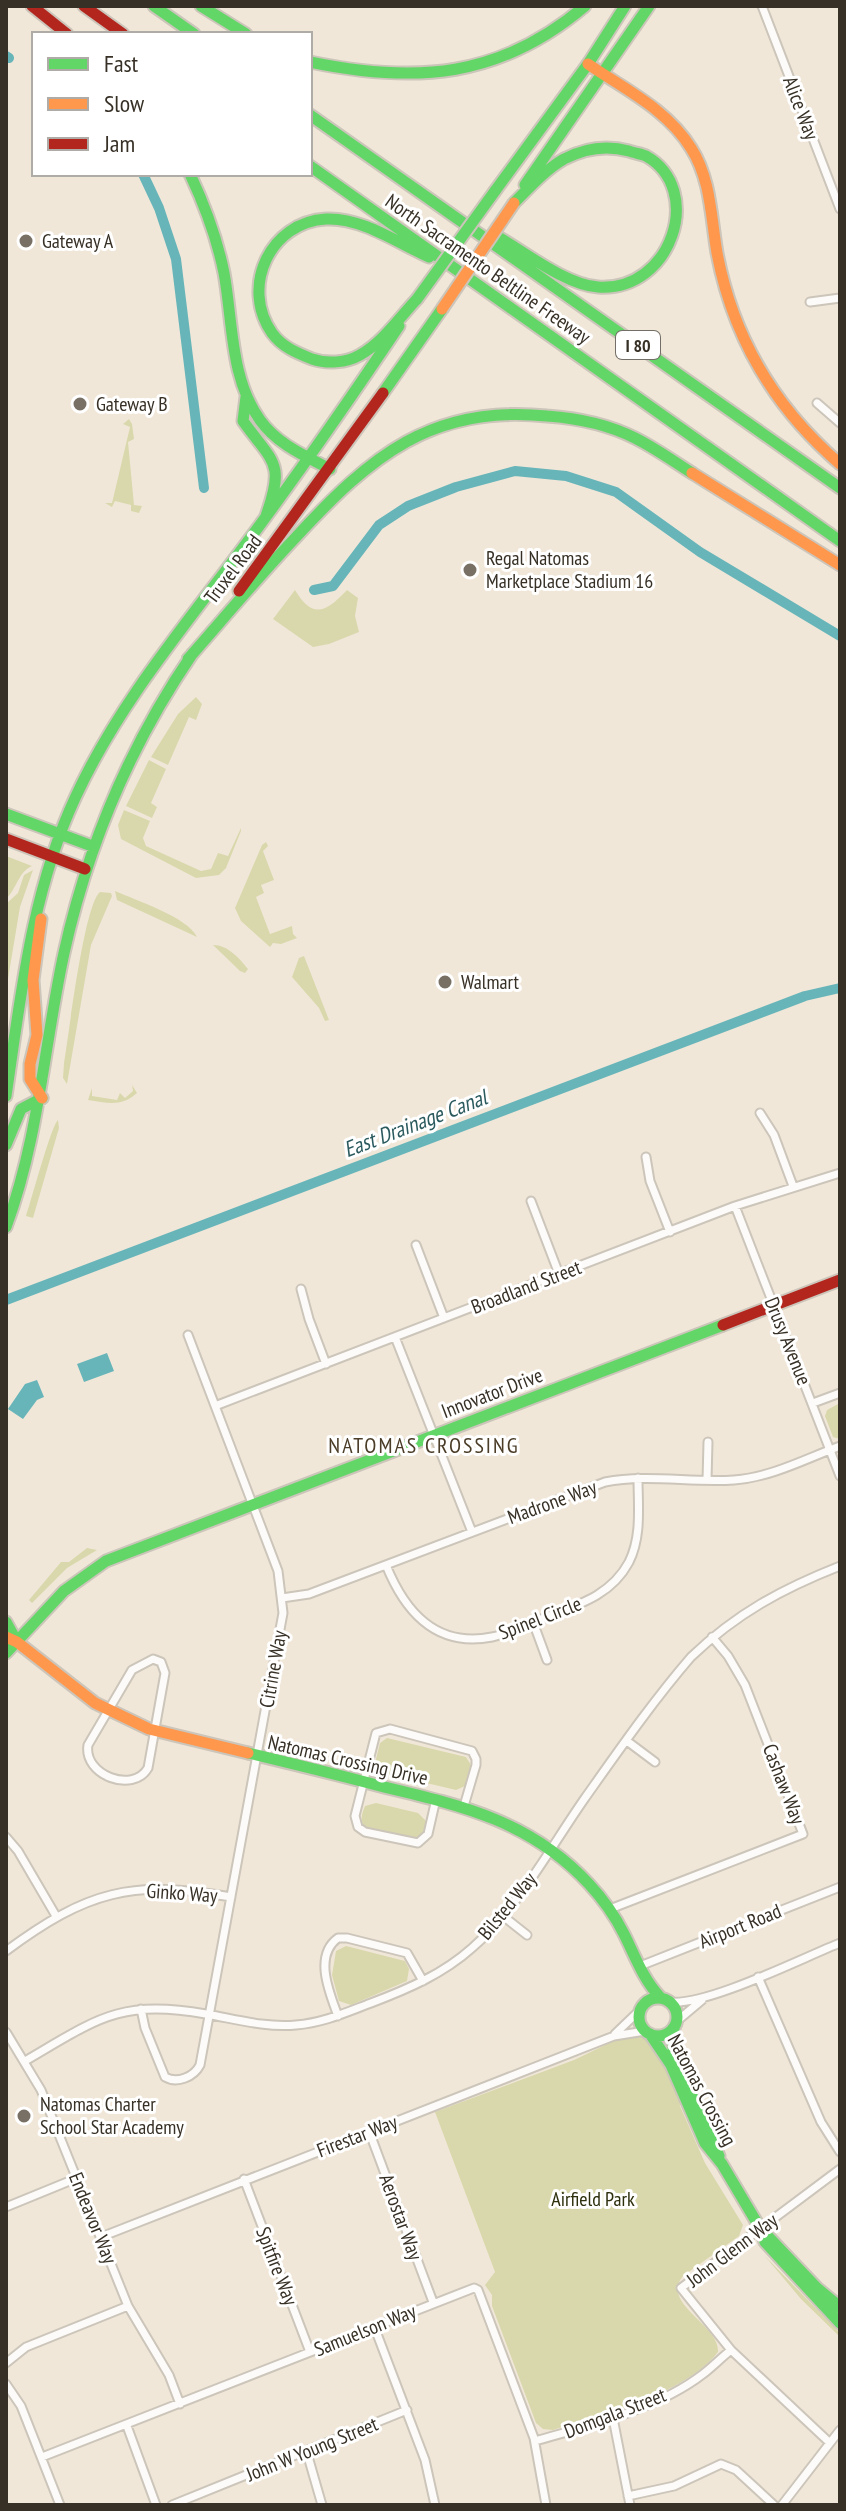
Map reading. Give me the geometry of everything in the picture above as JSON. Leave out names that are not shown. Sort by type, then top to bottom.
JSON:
[{"type":"main road","points":[[32,6],[64,32]]},
{"type":"main road","points":[[84,6],[120,32]]},
{"type":"main road","points":[[154,6],[191,32]]},
{"type":"main road","points":[[201,6],[243,32]]},
{"type":"main road","points":[[312,63],[345,71],[392,76],[440,73],[486,62],[530,45],[571,20],[585,6]]},
{"type":"main road","name":"Truxel Road","points":[[6,1096],[23,979],[52,856],[76,796],[131,697],[310,459],[417,299],[588,64],[625,6]]},
{"type":"main road","name":"Truxel Road","points":[[6,1227],[42,1098],[56,999],[85,869],[132,753],[188,659],[330,469],[649,6]]},
{"type":"main road","points":[[588,64],[648,102],[673,123],[692,149],[705,178],[717,255],[743,341],[763,380],[789,416],[819,448],[840,464]]},
{"type":"main road","name":"North Sacramento Beltline Freeway","points":[[312,116],[840,488]]},
{"type":"main road","points":[[437,203],[582,283],[600,287],[624,285],[650,272],[668,250],[676,227],[674,194],[660,169],[641,153],[621,148],[589,149],[564,159],[514,203]]},
{"type":"main road","name":"North Sacramento Beltline Freeway","points":[[312,167],[840,541]]},
{"type":"main road","points":[[191,176],[207,211],[221,256],[238,371],[246,397],[260,420],[278,440],[330,469]]},
{"type":"main road","points":[[417,299],[363,353],[340,361],[321,361],[297,354],[278,340],[262,315],[258,286],[265,258],[279,239],[295,227],[322,219],[351,224],[455,268]]},
{"type":"main road","points":[[246,397],[243,421],[275,459],[279,469],[277,487],[266,516]]},
{"type":"main road","points":[[188,659],[276,558],[364,469],[411,439],[437,427],[478,416],[520,412],[562,416],[599,423],[634,437],[840,565]]},
{"type":"main road","points":[[6,814],[92,846]]},
{"type":"main road","points":[[6,839],[85,869]]},
{"type":"main road","points":[[6,1145],[21,1109],[42,1098],[30,1079],[30,1064],[37,1035],[33,980],[44,883]]},
{"type":"main road","name":"Innovator Drive","points":[[6,1653],[12,1639],[57,1595],[95,1566],[840,1280]]},
{"type":"main road","name":"Natomas Crossing Drive","points":[[6,1622],[12,1639],[77,1690],[108,1711],[154,1730],[464,1806],[508,1822],[552,1848],[586,1880],[610,1909],[650,1986],[665,1999]]},
{"type":"main road","name":"Natomas Crossing Drive","points":[[638,1962],[644,1991],[641,2008]]},
{"type":"main road","points":[[665,1999],[676,2008],[675,2024],[663,2035],[647,2032],[639,2020],[641,2008],[665,1999]]},
{"type":"main road","name":"Natomas Crossing","points":[[675,2024],[673,2053],[722,2164]]},
{"type":"main road","name":"Natomas Crossing","points":[[647,2032],[671,2065],[705,2143],[722,2164],[765,2242],[840,2323]]},
{"type":"main road","name":"Natomas Crossing","points":[[760,2228],[817,2288],[840,2307]]},
{"type":"street","name":"Alice Way","points":[[762,6],[840,209]]},
{"type":"street","points":[[810,302],[840,298]]},
{"type":"street","points":[[817,403],[840,423]]},
{"type":"street","points":[[760,1113],[774,1135],[793,1186]]},
{"type":"street","points":[[646,1157],[650,1181],[670,1232]]},
{"type":"street","name":"Broadland Street","points":[[215,1406],[735,1206],[840,1173]]},
{"type":"street","points":[[531,1201],[559,1274]]},
{"type":"street","name":"Drusy Avenue","points":[[735,1206],[840,1476]]},
{"type":"street","points":[[416,1245],[444,1318]]},
{"type":"street","points":[[301,1289],[326,1364]]},
{"type":"street","name":"Citrine Way","points":[[141,2009],[162,2074],[173,2080],[197,2070],[281,1631],[282,1598],[278,1571],[188,1335]]},
{"type":"street","points":[[395,1337],[472,1532]]},
{"type":"street","points":[[813,1403],[840,1393]]},
{"type":"street","points":[[707,1480],[708,1442]]},
{"type":"street","name":"Madrone Way","points":[[282,1598],[309,1594],[605,1482],[638,1478],[707,1480],[757,1477],[840,1446]]},
{"type":"street","name":"Spinel Circle","points":[[386,1565],[396,1591],[410,1611],[432,1628],[446,1634],[474,1639],[489,1637],[533,1622],[599,1595],[621,1574],[637,1538],[638,1478]]},
{"type":"street","name":"Bilsted Way","points":[[25,2061],[102,2017],[141,2009],[171,2008],[272,2026],[290,2026],[338,2016],[423,1981],[471,1949],[503,1916],[673,1678],[712,1637],[746,1610],[840,1566]]},
{"type":"street","points":[[533,1622],[547,1660]]},
{"type":"street","name":"Cashaw Way","points":[[610,1909],[803,1834],[745,1685],[728,1656],[712,1637]]},
{"type":"street","points":[[148,1660],[157,1660],[164,1667],[148,1768],[141,1777],[124,1781],[107,1776],[94,1767],[87,1752],[88,1745],[108,1711],[132,1670],[148,1660]]},
{"type":"street","points":[[436,1799],[428,1834],[418,1843],[365,1832],[358,1827],[355,1816],[373,1738],[379,1731],[390,1729],[472,1751],[476,1765],[464,1806]]},
{"type":"street","points":[[627,1741],[655,1762]]},
{"type":"street","points":[[6,1837],[18,1851],[56,1916]]},
{"type":"street","name":"Airport Road","points":[[638,1962],[840,1887]]},
{"type":"street","name":"Ginko Way","points":[[6,1951],[56,1916],[101,1897],[145,1889],[189,1890],[231,1897]]},
{"type":"street","points":[[503,1916],[527,1935]]},
{"type":"street","points":[[338,2016],[325,1978],[329,1947],[338,1938],[407,1953],[423,1981]]},
{"type":"street","points":[[665,1999],[684,2003],[708,1997],[840,1943]]},
{"type":"street","points":[[758,1977],[821,2122],[840,2152]]},
{"type":"street","points":[[675,2024],[708,1997]]},
{"type":"street","name":"Firestar Way","points":[[614,2036],[641,2008]]},
{"type":"street","name":"Endeavor Way","points":[[6,2032],[25,2061],[53,2117],[128,2306],[169,2375],[180,2404]]},
{"type":"street","name":"Firestar Way","points":[[101,2237],[614,2036],[647,2032]]},
{"type":"street","name":"Aerostar Way","points":[[369,2131],[433,2302]]},
{"type":"street","name":"John Glenn Way","points":[[830,2443],[731,2350],[681,2288],[840,2169]]},
{"type":"street","points":[[6,2207],[77,2178]]},
{"type":"street","name":"Spitfire Way","points":[[244,2179],[310,2352]]},
{"type":"street","name":"Samuelson Way","points":[[42,2457],[474,2288],[478,2290],[535,2441],[546,2505]]},
{"type":"street","points":[[6,2363],[26,2347],[128,2306]]},
{"type":"street","points":[[374,2326],[425,2460],[435,2505]]},
{"type":"street","name":"Domgala Street","points":[[535,2441],[613,2418],[652,2402],[701,2376],[731,2350]]},
{"type":"street","points":[[6,2384],[21,2406],[60,2505]]},
{"type":"street","name":"John W Young Street","points":[[172,2505],[407,2410]]},
{"type":"street","points":[[613,2418],[630,2505]]},
{"type":"street","points":[[127,2426],[156,2505]]},
{"type":"street","points":[[782,2505],[840,2430]]},
{"type":"street","points":[[307,2453],[322,2505]]},
{"type":"street","points":[[628,2496],[674,2486],[721,2464],[728,2464],[774,2505]]},
{"type":"green space","points":[[129,419],[134,439],[128,442],[134,505],[142,506],[139,513],[131,511],[131,505],[115,501],[112,507],[105,503],[112,503],[130,427],[123,424]]},
{"type":"green space","points":[[295,590],[308,606],[320,610],[333,604],[347,590],[358,598],[355,616],[359,632],[313,647],[273,619]]},
{"type":"green space","points":[[196,697],[202,704],[196,720],[189,717],[168,765],[151,757],[178,714]]},
{"type":"green space","points":[[149,760],[166,769],[151,803],[157,807],[152,818],[126,806]]},
{"type":"green space","points":[[124,810],[150,821],[143,838],[146,846],[201,871],[211,869],[218,853],[228,856],[241,828],[241,831],[226,868],[219,875],[196,878],[121,839],[118,825]]},
{"type":"green space","points":[[266,842],[268,846],[263,851],[274,880],[261,885],[264,893],[256,897],[270,934],[292,926],[297,938],[281,944],[273,943],[270,947],[241,921],[235,908]]},
{"type":"green space","points":[[6,856],[32,866],[24,872],[6,899]]},
{"type":"green space","points":[[33,870],[20,907],[6,991],[6,904],[18,893],[24,875]]},
{"type":"green space","points":[[115,891],[172,916],[197,937],[117,900]]},
{"type":"green space","points":[[100,892],[111,893],[112,896],[91,945],[67,1084],[63,1078],[64,1063],[78,972],[88,920]]},
{"type":"green space","points":[[213,945],[233,953],[248,969],[245,973],[240,971]]},
{"type":"green space","points":[[304,956],[329,1020],[325,1021],[319,1008],[292,977],[299,958]]},
{"type":"green space","points":[[132,1085],[137,1093],[126,1100],[114,1103],[88,1100],[92,1088],[92,1096],[117,1100],[120,1093],[125,1098],[133,1091]]},
{"type":"green space","points":[[58,1120],[59,1128],[33,1218],[26,1216],[46,1149]]},
{"type":"green space","points":[[840,1403],[840,1439],[833,1437],[825,1416],[827,1410]]},
{"type":"green space","points":[[87,1548],[97,1550],[67,1568],[32,1603],[29,1600],[61,1562],[69,1562]]},
{"type":"green space","points":[[387,1738],[466,1757],[471,1765],[465,1786],[456,1790],[380,1772],[375,1763],[380,1743]]},
{"type":"green space","points":[[376,1803],[418,1813],[426,1821],[423,1834],[418,1840],[366,1828],[362,1820],[365,1806]]},
{"type":"green space","points":[[346,1946],[405,1961],[409,1969],[407,1981],[351,2005],[339,2001],[332,1975],[336,1951]]},
{"type":"green space","name":"Airfield Park","points":[[643,2034],[648,2037],[679,2088],[680,2106],[705,2163],[743,2225],[739,2236],[683,2276],[678,2286],[684,2305],[710,2333],[718,2352],[685,2380],[642,2401],[553,2430],[543,2429],[536,2423],[492,2306],[492,2295],[485,2285],[495,2272],[435,2112],[574,2060],[624,2036]]},
{"type":"green space","points":[[764,2255],[840,2333],[840,2337],[801,2299]]},
{"type":"water","points":[[107,1353],[114,1371],[84,1382],[77,1364]]},
{"type":"water","points":[[37,1380],[44,1397],[37,1400],[23,1419],[8,1409],[25,1384]]},
{"type":"waterway","points":[[144,176],[159,208],[176,259],[204,488]]},
{"type":"waterway","points":[[314,590],[333,586],[379,525],[408,506],[456,487],[515,471],[566,476],[616,492],[700,552],[840,636]]},
{"type":"waterway","name":"East Drainage Canal","points":[[6,1300],[805,996],[840,988]]},
{"type":"traffic: fast","points":[[154,6],[191,32]]},
{"type":"traffic: fast","points":[[201,6],[243,32]]},
{"type":"traffic: fast","points":[[312,62],[386,73],[455,69],[489,61],[521,48],[553,30],[585,6]]},
{"type":"traffic: fast","points":[[495,191],[588,64],[625,6]]},
{"type":"traffic: fast","points":[[525,185],[649,6]]},
{"type":"traffic: fast","points":[[312,116],[840,488]]},
{"type":"traffic: fast","points":[[500,238],[573,281],[598,287],[624,284],[645,273],[661,256],[672,236],[676,213],[674,191],[664,171],[646,156],[613,148],[588,150],[564,159],[514,203]]},
{"type":"traffic: fast","points":[[312,167],[840,541]]},
{"type":"traffic: fast","points":[[191,176],[218,247],[234,349],[250,404],[275,436],[292,449],[330,469]]},
{"type":"traffic: fast","points":[[417,299],[495,191]]},
{"type":"traffic: fast","points":[[417,299],[368,350],[349,360],[324,362],[290,349],[272,333],[263,315],[259,296],[260,278],[276,244],[289,232],[306,223],[326,219],[366,226],[429,257]]},
{"type":"traffic: fast","points":[[383,393],[442,309]]},
{"type":"traffic: fast","points":[[6,1096],[38,905],[61,832],[93,762],[131,699],[283,494],[399,326]]},
{"type":"traffic: fast","points":[[246,397],[243,421],[269,456],[275,474],[266,516]]},
{"type":"traffic: fast","points":[[188,659],[283,551],[351,482],[406,442],[437,428],[506,414],[581,420],[635,438],[692,473]]},
{"type":"traffic: fast","points":[[6,1227],[26,1160],[64,953],[85,873],[131,760],[193,653]]},
{"type":"traffic: fast","points":[[6,814],[92,846]]},
{"type":"traffic: fast","points":[[6,1145],[21,1109],[42,1098]]},
{"type":"traffic: fast","points":[[6,1653],[64,1591],[106,1561],[723,1325]]},
{"type":"traffic: fast","points":[[6,1622],[17,1642]]},
{"type":"traffic: fast","points":[[248,1753],[442,1801],[495,1819],[544,1845],[567,1863],[608,1908],[644,1975],[660,1997]]},
{"type":"traffic: fast","points":[[658,1998],[672,2003],[677,2017],[672,2031],[658,2036],[644,2031],[639,2017],[644,2003],[658,1998]]},
{"type":"traffic: fast","points":[[674,2028],[673,2053],[719,2156]]},
{"type":"traffic: fast","points":[[650,2034],[671,2065],[705,2143],[722,2164],[765,2242],[840,2323]]},
{"type":"traffic: fast","points":[[761,2229],[817,2288],[840,2307]]},
{"type":"traffic: slow","points":[[588,64],[657,111],[691,148],[703,173],[724,284],[746,342],[777,395],[840,464]]},
{"type":"traffic: slow","points":[[442,309],[514,203]]},
{"type":"traffic: slow","points":[[692,473],[840,565]]},
{"type":"traffic: slow","points":[[41,919],[33,980],[37,1035],[30,1079],[42,1098]]},
{"type":"traffic: slow","points":[[6,1637],[17,1642],[95,1703],[149,1729],[248,1753]]},
{"type":"traffic: jam","points":[[32,6],[64,32]]},
{"type":"traffic: jam","points":[[84,6],[120,32]]},
{"type":"traffic: jam","points":[[239,591],[383,393]]},
{"type":"traffic: jam","points":[[6,839],[85,869]]},
{"type":"traffic: jam","points":[[723,1325],[840,1280]]},
{"type":"place","name":"Gateway A","points":[[26,241]]},
{"type":"place","name":"Gateway B","points":[[80,404]]},
{"type":"place","name":"Regal Natomas Marketplace Stadium 16","points":[[470,570]]},
{"type":"place","name":"Walmart","points":[[445,982]]},
{"type":"place","name":"Natomas Charter School Star Academy","points":[[24,2116]]},
{"type":"district","name":"NATOMAS CROSSING","points":[[424,1445]]}]
